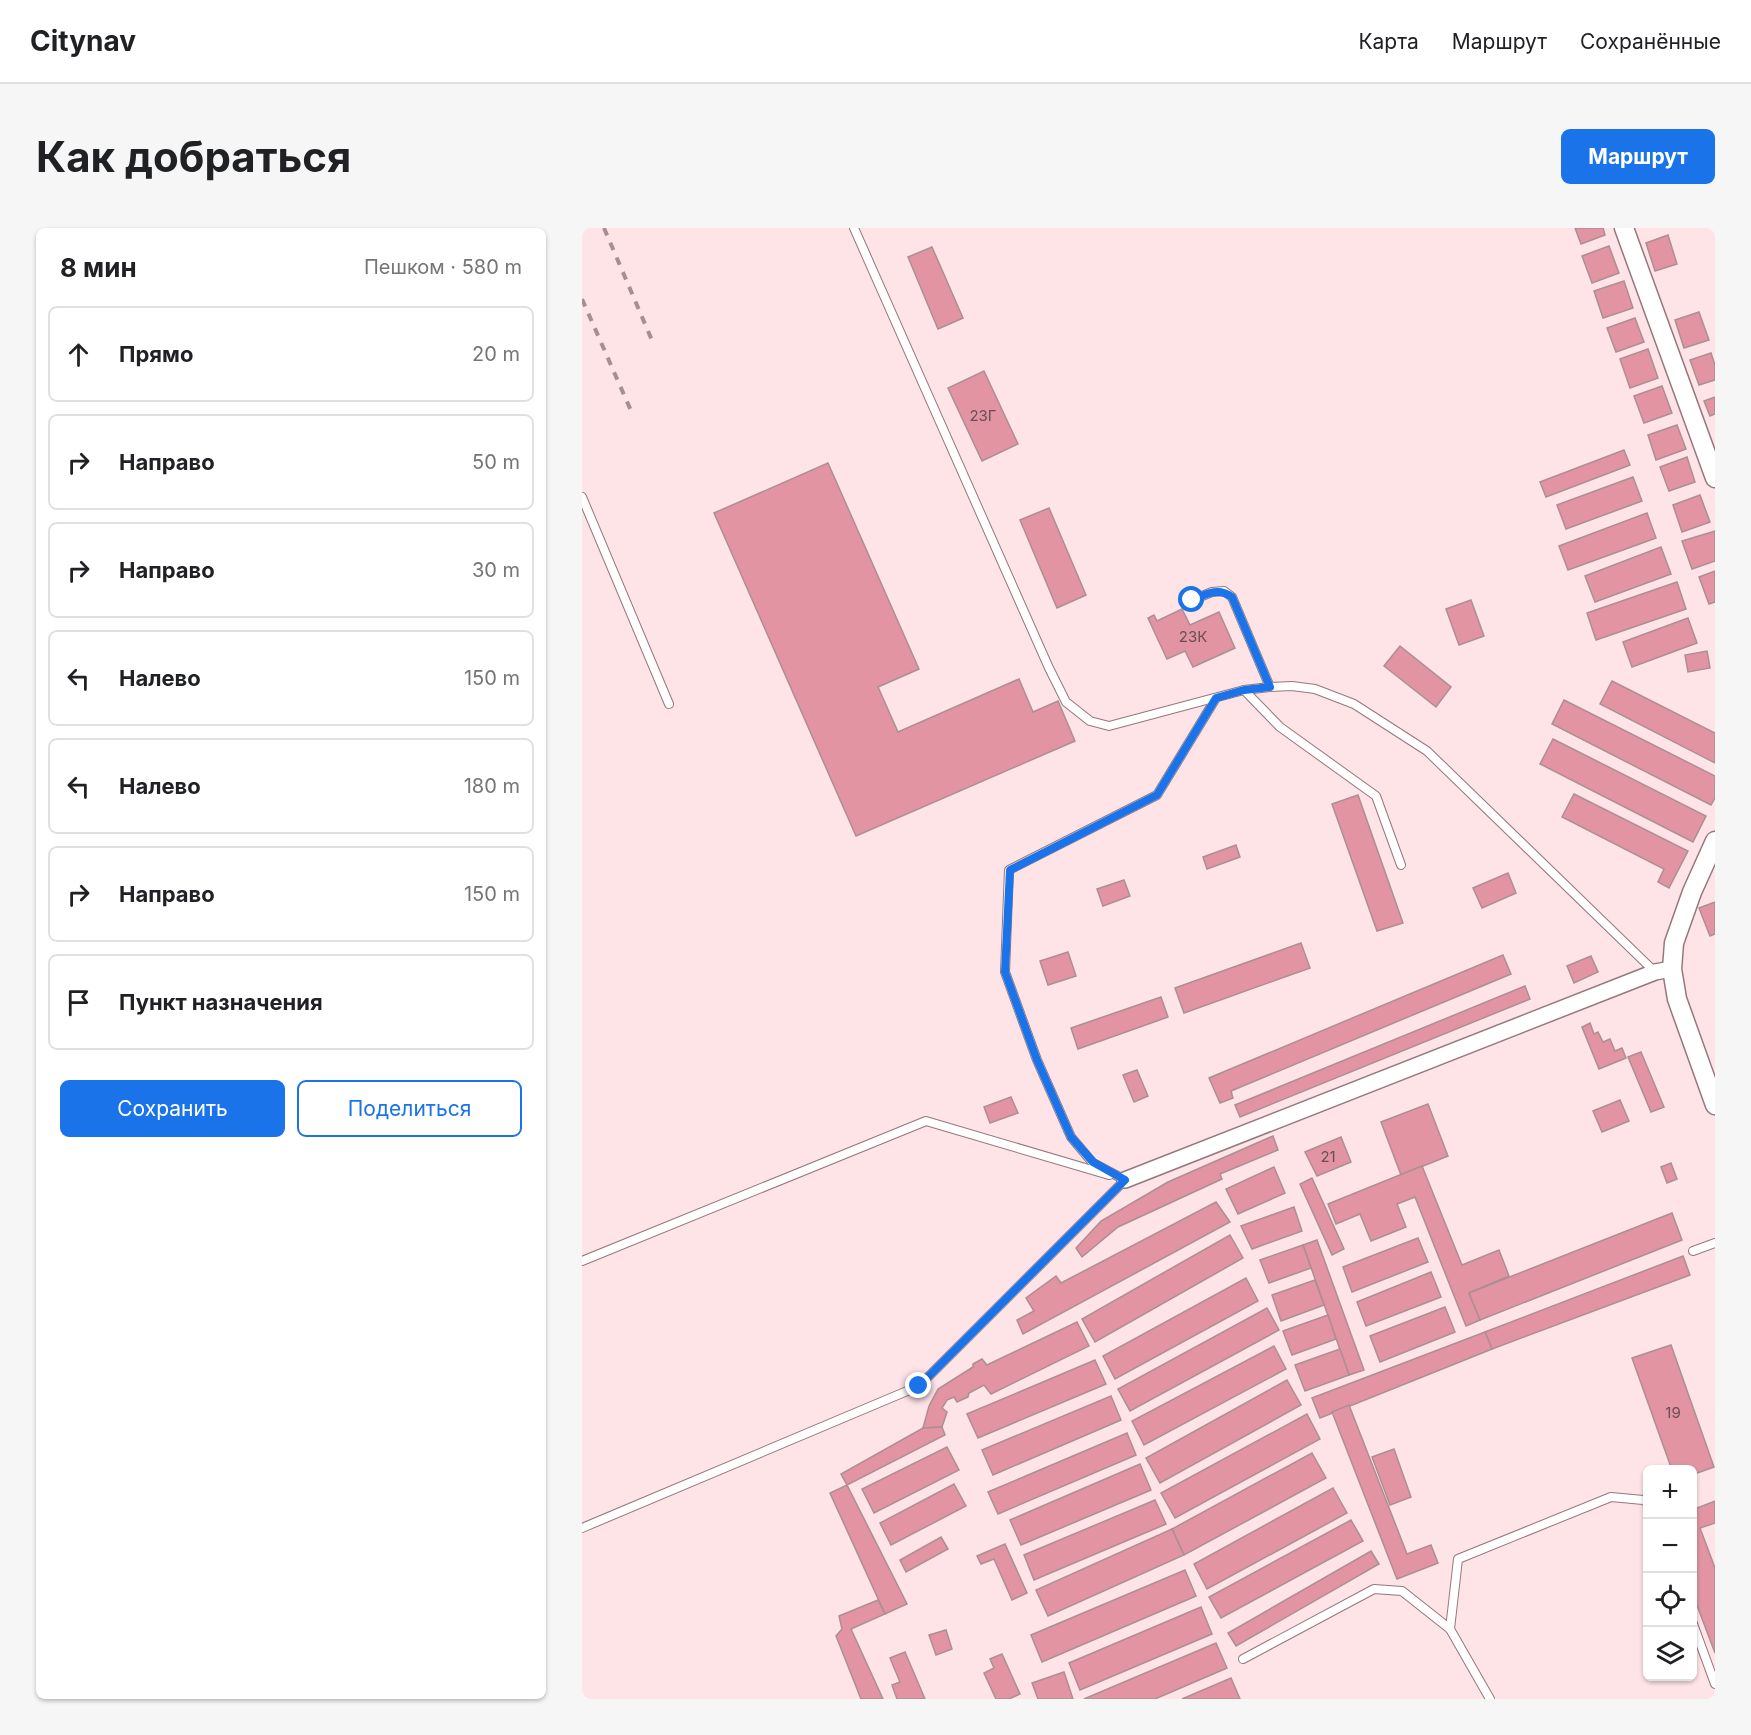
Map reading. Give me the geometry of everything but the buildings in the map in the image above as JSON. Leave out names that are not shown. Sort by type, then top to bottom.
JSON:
[{"type":"street","points":[[1624,228],[1715,478]]},
{"type":"street","points":[[1125,1180],[1663,971],[1692,892],[1715,841]]},
{"type":"street","points":[[1663,971],[1677,999],[1715,1105]]},
{"type":"lane","points":[[854,228],[1066,702],[1090,722],[1109,726],[1244,690],[1270,687],[1292,686],[1314,689],[1354,704],[1427,751],[1663,971]]},
{"type":"lane","points":[[582,497],[669,704]]},
{"type":"lane","points":[[1192,600],[1212,592],[1224,591],[1232,597],[1270,687]]},
{"type":"lane","points":[[1244,690],[1280,727],[1376,796],[1401,865]]},
{"type":"lane","points":[[1125,1180],[1093,1162],[1071,1137],[1037,1060],[1005,972],[1010,870],[1157,795],[1216,698]]},
{"type":"lane","points":[[582,1261],[926,1121],[1125,1180]]},
{"type":"lane","points":[[582,1528],[919,1386],[1125,1180]]},
{"type":"lane","points":[[1693,1251],[1715,1243]]},
{"type":"lane","points":[[1450,1629],[1458,1559],[1611,1497],[1643,1500]]},
{"type":"lane","points":[[1243,1659],[1374,1589],[1402,1591],[1450,1629],[1490,1699]]},
{"type":"lane","points":[[1694,1627],[1715,1684]]},
{"type":"railway","points":[[604,228],[654,345]]},
{"type":"railway","points":[[582,299],[632,413]]},
{"type":"route","points":[[919,1386],[1125,1180],[1093,1162],[1071,1137],[1037,1060],[1005,972],[1010,870],[1157,795],[1216,698],[1244,690],[1270,687],[1232,597],[1224,591],[1212,592],[1192,600]]}]
